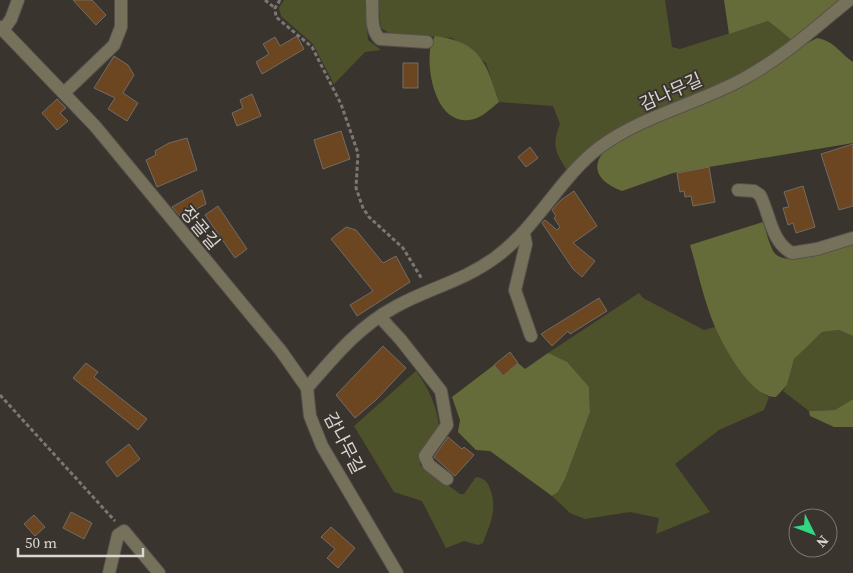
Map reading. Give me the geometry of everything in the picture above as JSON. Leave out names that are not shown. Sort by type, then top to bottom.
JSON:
[{"type":"lane","name":"장골길","points":[[18,0],[11,19],[2,28],[95,126],[281,350],[307,388]]},
{"type":"lane","points":[[64,93],[114,45],[119,37],[121,0]]},
{"type":"lane","points":[[372,0],[373,28],[375,34],[380,39],[427,42]]},
{"type":"lane","name":"감나무길","points":[[397,573],[322,446],[310,416],[307,388],[351,337],[380,317],[395,307],[467,277],[497,257],[524,234],[586,160],[600,147],[649,121],[742,80],[777,59],[849,0]]},
{"type":"lane","points":[[738,190],[754,191],[760,195],[776,237],[781,245],[792,253],[817,249],[853,238]]},
{"type":"lane","points":[[524,234],[526,244],[515,290],[531,336]]},
{"type":"lane","points":[[380,317],[401,340],[441,391],[447,425],[425,456],[428,465],[447,479]]},
{"type":"lane","points":[[109,573],[118,535],[124,531],[159,573]]},
{"type":"path","points":[[265,0],[275,8]]},
{"type":"path","points":[[280,0],[275,8],[276,17],[312,47],[341,104],[358,154],[356,188],[363,208],[369,218],[404,248],[428,292]]},
{"type":"path","points":[[0,395],[124,531]]},
{"type":"green space","points":[[284,0],[365,0],[368,40],[381,50],[365,52],[334,84],[313,44],[281,16],[279,8]]},
{"type":"green space","points":[[378,0],[665,0],[672,47],[680,49],[768,21],[793,41],[753,68],[568,172],[560,160],[556,149],[555,144],[560,124],[553,106],[499,102],[486,63],[452,38],[389,33],[381,28]]},
{"type":"green space","points":[[724,0],[842,0],[793,41],[768,21],[729,34]]},
{"type":"green space","points":[[435,36],[463,43],[479,57],[490,76],[499,102],[489,111],[473,119],[458,119],[449,114],[442,106],[436,96],[430,72],[430,49]]},
{"type":"green space","points":[[817,38],[828,42],[853,62],[853,143],[673,173],[622,191],[607,183],[598,173],[598,161],[608,147]]},
{"type":"green space","points":[[763,222],[773,251],[779,257],[788,259],[811,256],[853,242],[853,336],[839,330],[822,332],[794,359],[787,385],[776,397],[767,395],[748,381],[725,347],[708,307],[690,245]]},
{"type":"green space","points":[[639,293],[643,298],[704,330],[715,327],[746,376],[753,385],[769,397],[764,410],[719,430],[675,464],[710,512],[656,534],[659,518],[630,512],[585,519],[570,513],[552,496],[558,492],[565,479],[590,412],[589,387],[548,353]]},
{"type":"green space","points":[[839,330],[853,336],[853,399],[835,410],[809,411],[783,391],[787,385],[794,359],[806,345],[822,332]]},
{"type":"green space","points":[[548,353],[567,362],[589,387],[590,412],[565,479],[558,492],[552,496],[490,451],[476,450],[458,432],[460,420],[452,397],[494,365],[503,376],[518,363],[525,369]]},
{"type":"green space","points":[[416,371],[431,397],[439,426],[421,454],[420,465],[460,494],[464,494],[476,477],[487,482],[489,487],[493,503],[492,516],[483,543],[478,545],[464,541],[446,548],[422,501],[394,492],[354,426]]},
{"type":"green space","points":[[853,399],[853,427],[834,427],[810,416],[809,411],[835,410]]},
{"type":"building","points":[[73,0],[92,0],[106,15],[96,25]]},
{"type":"building","points":[[297,36],[304,49],[262,74],[256,62],[269,54],[263,44],[275,37],[280,46]]},
{"type":"building","points":[[114,56],[128,65],[134,75],[123,93],[138,103],[127,121],[108,109],[115,98],[94,88]]},
{"type":"building","points":[[403,63],[418,63],[418,88],[403,88]]},
{"type":"building","points":[[252,94],[261,116],[237,126],[232,113],[243,108],[240,100]]},
{"type":"building","points":[[57,99],[66,108],[60,113],[68,121],[57,130],[42,113]]},
{"type":"building","points":[[341,131],[350,159],[323,169],[314,140]]},
{"type":"building","points":[[187,138],[197,170],[157,187],[146,160],[156,155],[155,151],[169,143]]},
{"type":"building","points":[[853,144],[853,206],[839,210],[821,154]]},
{"type":"building","points":[[530,147],[538,158],[526,167],[518,157]]},
{"type":"building","points":[[709,167],[715,202],[693,206],[691,196],[685,197],[684,191],[680,192],[677,173]]},
{"type":"building","points":[[803,186],[815,227],[796,233],[793,223],[788,225],[783,208],[789,207],[784,192]]},
{"type":"building","points":[[202,190],[206,204],[181,217],[172,207]]},
{"type":"building","points":[[574,191],[597,226],[573,243],[595,261],[582,277],[573,269],[542,223],[545,220],[557,230],[560,227],[554,218],[556,216],[552,210],[561,200]]},
{"type":"building","points":[[218,206],[247,249],[235,258],[205,215]]},
{"type":"building","points":[[346,227],[356,230],[383,263],[396,256],[410,282],[357,316],[350,305],[373,291],[331,239]]},
{"type":"building","points":[[599,298],[607,311],[570,334],[568,331],[552,346],[541,334]]},
{"type":"building","points":[[383,346],[406,368],[376,400],[355,418],[336,395]]},
{"type":"building","points":[[510,352],[518,363],[503,376],[494,365]]},
{"type":"building","points":[[86,363],[98,372],[94,377],[147,419],[138,430],[73,378]]},
{"type":"building","points":[[448,437],[462,449],[464,447],[474,455],[455,476],[434,457]]},
{"type":"building","points":[[129,444],[140,459],[117,477],[106,462]]},
{"type":"building","points":[[71,512],[92,523],[84,539],[63,528]]},
{"type":"building","points":[[34,515],[45,527],[35,536],[24,524]]},
{"type":"building","points":[[331,527],[355,548],[338,568],[327,558],[335,549],[321,537]]}]
